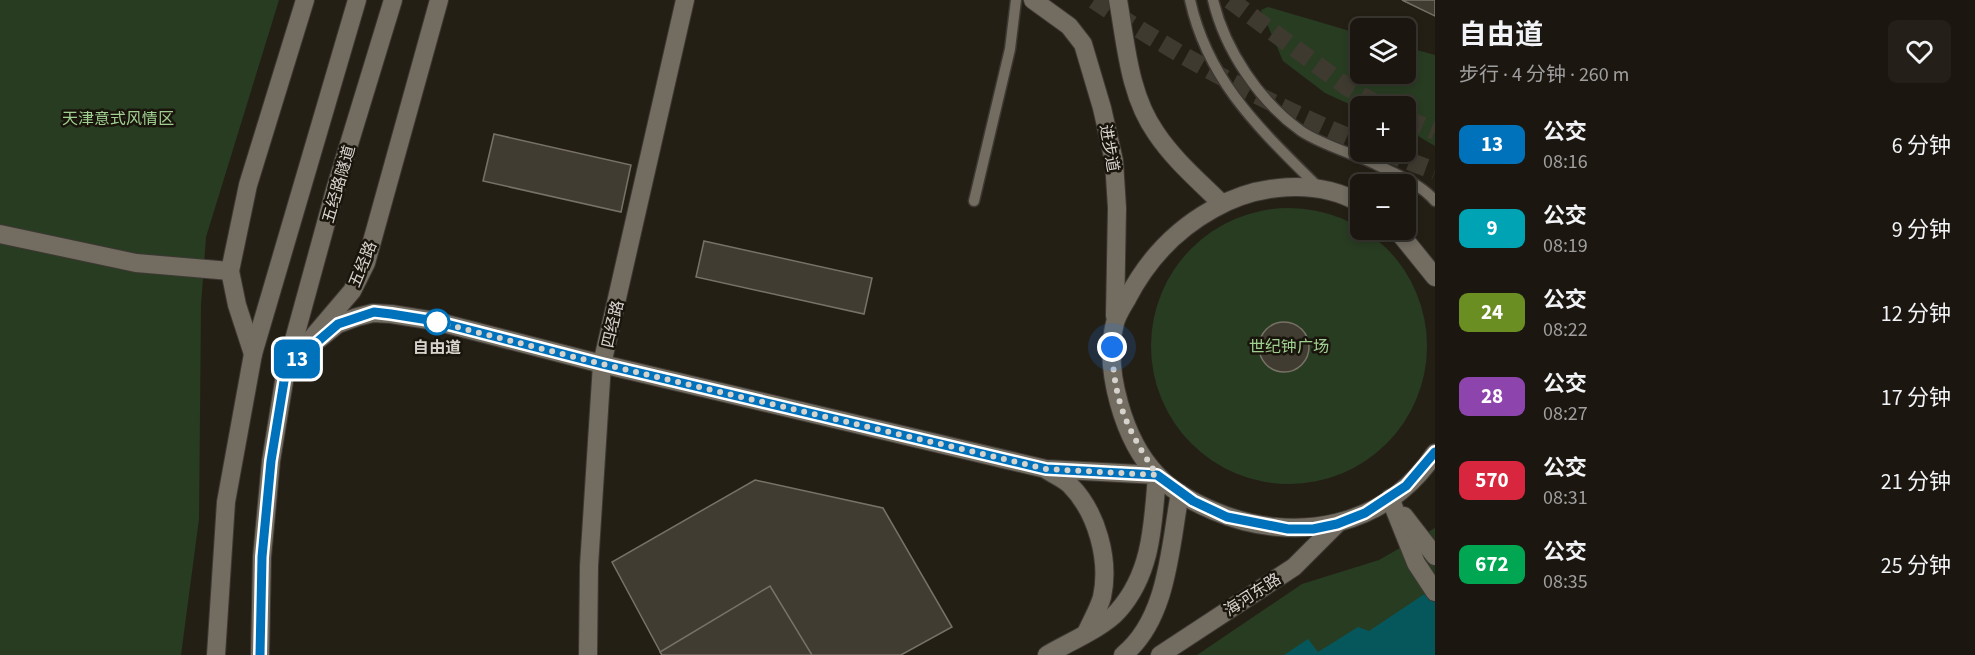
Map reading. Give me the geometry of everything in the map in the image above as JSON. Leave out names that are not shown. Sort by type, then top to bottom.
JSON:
[{"type":"street","points":[[216,655],[226,502],[253,354],[237,305],[230,271],[248,185],[305,0]]},
{"type":"street","name":"五经路隧道","points":[[253,354],[357,0]]},
{"type":"street","name":"五经路隧道","points":[[286,369],[335,190],[393,0]]},
{"type":"street","name":"五经路","points":[[286,369],[352,291],[366,263],[439,0]]},
{"type":"street","name":"四经路","points":[[588,655],[589,566],[602,364],[685,0]]},
{"type":"street","name":"进步道","points":[[1034,0],[1069,26],[1083,44],[1102,108],[1114,161],[1117,208],[1113,375],[1125,423],[1157,475]]},
{"type":"street","points":[[1118,0],[1134,86],[1154,131],[1171,153],[1222,204]]},
{"type":"street","points":[[1115,322],[1134,286],[1158,252],[1195,219],[1222,204],[1256,192],[1318,187],[1350,199]]},
{"type":"street","points":[[0,234],[136,263],[230,271]]},
{"type":"street","points":[[1405,240],[1435,277]]},
{"type":"street","points":[[260,655],[262,557],[271,461],[286,369],[338,324],[374,312],[435,321],[602,364],[1046,469],[1157,475],[1180,493],[1208,508],[1244,522],[1288,529],[1313,529],[1337,524],[1365,513],[1390,498],[1421,471],[1435,453]]},
{"type":"street","points":[[1046,469],[1070,486],[1087,510],[1101,539],[1104,572],[1101,598],[1087,631]]},
{"type":"street","points":[[1047,655],[1117,612],[1140,578],[1151,541],[1157,475]]},
{"type":"street","points":[[1123,655],[1145,634],[1158,602],[1180,493]]},
{"type":"street","points":[[1390,498],[1435,556]]},
{"type":"street","points":[[1390,498],[1420,570],[1435,592]]},
{"type":"street","name":"海河东路","points":[[1160,655],[1294,567],[1337,524]]},
{"type":"lane","points":[[974,201],[1010,49],[1016,0]]},
{"type":"lane","points":[[1190,0],[1205,50],[1231,94],[1261,130],[1318,187]]},
{"type":"lane","points":[[1213,0],[1218,20],[1234,54],[1244,70],[1278,111],[1303,132],[1401,177],[1435,201]]},
{"type":"green space","name":"天津意式风情区","points":[[0,0],[279,0],[206,237],[201,305],[199,519],[181,655],[0,655]]},
{"type":"green space","points":[[1268,7],[1350,31],[1350,84],[1416,84],[1416,50],[1435,55],[1435,146],[1416,135],[1416,96],[1350,96],[1350,104],[1325,93],[1283,61],[1261,10]]},
{"type":"green space","name":"世纪钟广场","points":[[1275,209],[1303,209],[1329,214],[1350,222],[1350,240],[1378,240],[1396,258],[1411,281],[1421,306],[1426,332],[1426,360],[1421,386],[1411,411],[1396,434],[1377,453],[1354,468],[1329,478],[1303,483],[1275,483],[1249,478],[1224,468],[1201,453],[1182,434],[1167,411],[1157,386],[1152,360],[1152,332],[1157,306],[1167,281],[1182,258],[1201,239],[1224,224],[1249,214]]},
{"type":"green space","points":[[1435,528],[1435,655],[1197,655],[1302,584],[1379,560]]},
{"type":"water","points":[[1435,587],[1435,655],[1284,655],[1308,639],[1318,652],[1358,627],[1369,631]]},
{"type":"building","points":[[1402,0],[1435,0],[1435,16]]},
{"type":"building","points":[[494,134],[631,165],[621,212],[483,181]]},
{"type":"building","points":[[704,241],[872,278],[864,314],[696,277]]},
{"type":"building","points":[[1284,322],[1293,324],[1304,333],[1309,347],[1307,356],[1298,367],[1284,372],[1275,370],[1264,361],[1259,347],[1261,338],[1270,327]]},
{"type":"building","points":[[755,480],[883,508],[952,627],[901,655],[662,655],[612,562]]},
{"type":"building","points":[[770,586],[812,655],[662,655],[660,652]]},
{"type":"tunnel","points":[[1094,0],[1190,60],[1291,112],[1350,138]]},
{"type":"tunnel","points":[[1230,0],[1347,87],[1363,96]]},
{"type":"tunnel","points":[[1416,123],[1435,131]]},
{"type":"tunnel","points":[[1411,162],[1435,171]]},
{"type":"bus line","name":"13","points":[[260,655],[262,557],[271,461],[286,369],[319,338],[338,324],[374,312],[435,321],[602,364],[1046,469],[1157,475],[1193,501],[1227,517],[1288,529],[1313,529],[1337,524],[1365,513],[1406,486],[1435,452]]},
{"type":"place","name":"自由道","points":[[437,322]]},
{"type":"route","points":[[437,322],[435,321],[602,364],[1046,469],[1157,475],[1125,423],[1113,375],[1112,347]]}]
